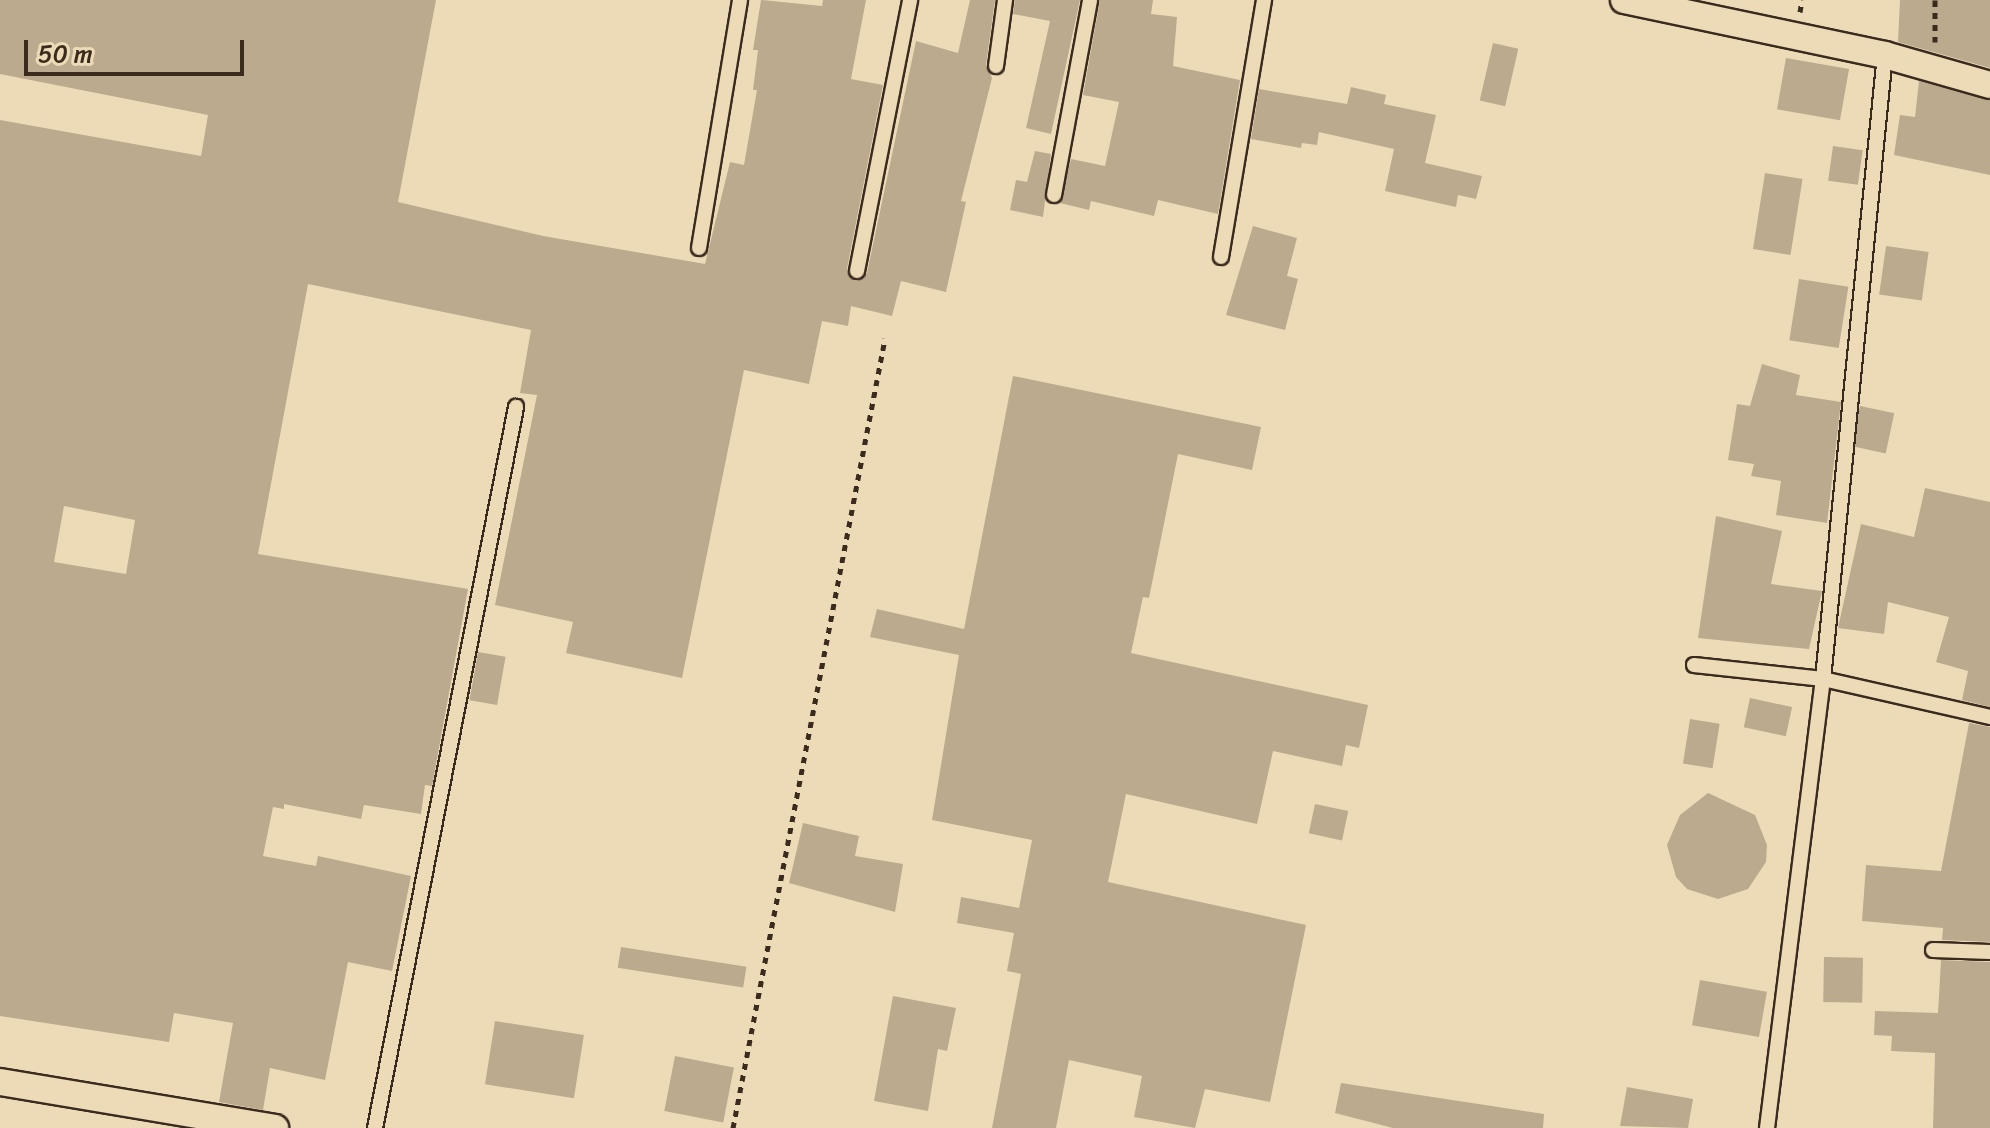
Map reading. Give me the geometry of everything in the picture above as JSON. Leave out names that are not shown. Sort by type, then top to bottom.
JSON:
[{"type":"street","points":[[1624,0],[1885,55],[1990,85]]},
{"type":"street","points":[[0,1082],[275,1128]]},
{"type":"lane","points":[[699,248],[740,0]]},
{"type":"lane","points":[[857,271],[882,165],[910,0]]},
{"type":"lane","points":[[996,66],[1005,0]]},
{"type":"lane","points":[[1054,195],[1090,0]]},
{"type":"lane","points":[[1221,257],[1264,0]]},
{"type":"lane","points":[[1767,1128],[1823,679],[1885,55]]},
{"type":"lane","points":[[375,1128],[516,407]]},
{"type":"lane","points":[[1694,665],[1823,679],[1990,717]]},
{"type":"lane","points":[[1933,950],[1990,952]]},
{"type":"path","points":[[1935,0],[1936,71]]},
{"type":"path","points":[[733,1128],[885,339]]},
{"type":"building","points":[[0,0],[436,0],[398,202],[543,236],[705,264],[730,162],[744,165],[757,90],[753,90],[758,50],[753,50],[761,0],[822,6],[823,0],[866,0],[851,79],[883,85],[847,269],[856,281],[867,273],[916,41],[958,53],[970,0],[995,0],[986,65],[992,78],[961,201],[966,202],[946,292],[901,281],[892,316],[851,306],[848,326],[822,321],[809,384],[744,370],[682,678],[566,653],[573,622],[495,605],[537,395],[520,393],[531,330],[308,284],[258,554],[468,589],[432,786],[425,785],[421,814],[364,805],[361,819],[284,804],[284,809],[273,807],[263,856],[316,866],[318,856],[411,876],[392,971],[348,962],[325,1080],[270,1068],[263,1110],[219,1102],[233,1023],[174,1013],[169,1042],[0,1016],[0,120],[201,156],[208,115],[0,74]],"holes":[[[64,506],[135,520],[126,574],[54,562]]]},
{"type":"building","points":[[1015,0],[1080,0],[1051,134],[1026,128],[1050,21],[1013,14]]},
{"type":"building","points":[[1100,0],[1153,0],[1151,14],[1177,17],[1173,66],[1240,80],[1218,214],[1158,200],[1154,216],[1091,201],[1089,210],[1060,203],[1071,159],[1105,166],[1119,102],[1083,95]]},
{"type":"building","points":[[1900,0],[1990,0],[1990,68],[1898,42]]},
{"type":"building","points":[[1493,43],[1518,49],[1505,106],[1480,100]]},
{"type":"building","points":[[1786,58],[1849,69],[1840,120],[1777,109]]},
{"type":"building","points":[[1919,81],[1990,101],[1990,175],[1894,155],[1900,115],[1915,117]]},
{"type":"building","points":[[1351,87],[1386,95],[1384,104],[1436,115],[1425,163],[1482,176],[1476,199],[1458,195],[1456,207],[1385,191],[1394,149],[1319,132],[1317,145],[1302,143],[1301,148],[1251,139],[1259,89],[1347,104]]},
{"type":"building","points":[[1833,146],[1863,150],[1858,185],[1828,181]]},
{"type":"building","points":[[1035,151],[1051,154],[1043,217],[1010,210],[1016,180],[1027,182]]},
{"type":"building","points":[[1765,173],[1803,179],[1790,255],[1753,249]]},
{"type":"building","points":[[1253,226],[1297,238],[1287,276],[1298,279],[1285,330],[1226,315]]},
{"type":"building","points":[[1886,246],[1929,252],[1922,301],[1879,295]]},
{"type":"building","points":[[1799,279],[1848,287],[1839,348],[1789,340]]},
{"type":"building","points":[[1762,364],[1800,375],[1796,395],[1841,402],[1827,523],[1776,515],[1781,481],[1751,476],[1754,464],[1728,460],[1737,404],[1750,406]]},
{"type":"building","points":[[1013,376],[1261,427],[1252,470],[1178,454],[1149,598],[1143,597],[1131,653],[1368,705],[1359,748],[1346,745],[1342,766],[1273,751],[1257,824],[1126,794],[1108,882],[1306,925],[1270,1102],[1205,1089],[1195,1128],[1134,1117],[1142,1076],[1069,1060],[1056,1128],[992,1128],[1021,974],[1007,971],[1014,933],[957,923],[961,897],[1019,908],[1032,840],[932,820],[959,655],[870,637],[877,609],[964,629]]},
{"type":"building","points":[[1860,406],[1894,413],[1886,453],[1851,446]]},
{"type":"building","points":[[1925,488],[1990,502],[1990,707],[1962,700],[1968,671],[1936,662],[1949,617],[1888,602],[1884,634],[1838,628],[1861,524],[1914,537]]},
{"type":"building","points":[[1716,516],[1782,531],[1771,584],[1822,591],[1809,649],[1698,638]]},
{"type":"building","points":[[478,652],[506,657],[497,705],[469,700]]},
{"type":"building","points":[[1750,698],[1792,707],[1786,736],[1744,727]]},
{"type":"building","points":[[1690,719],[1720,724],[1713,768],[1683,763]]},
{"type":"building","points":[[1969,723],[1990,727],[1990,942],[1942,940],[1943,928],[1862,921],[1866,865],[1941,871]]},
{"type":"building","points":[[1708,793],[1755,815],[1767,845],[1766,862],[1748,889],[1718,899],[1687,889],[1676,877],[1667,845],[1680,815]]},
{"type":"building","points":[[1315,804],[1348,811],[1342,840],[1309,833]]},
{"type":"building","points":[[803,823],[859,836],[855,856],[903,864],[895,912],[789,883]]},
{"type":"building","points":[[621,947],[746,967],[743,988],[618,968]]},
{"type":"building","points":[[1824,957],[1863,958],[1862,1003],[1823,1002]]},
{"type":"building","points":[[1941,960],[1990,962],[1990,1128],[1933,1128],[1935,1053],[1891,1051],[1892,1036],[1874,1035],[1875,1011],[1938,1013]]},
{"type":"building","points":[[1700,980],[1767,992],[1759,1037],[1692,1025]]},
{"type":"building","points":[[893,996],[956,1008],[947,1051],[938,1049],[928,1111],[874,1101]]},
{"type":"building","points":[[495,1021],[584,1035],[574,1098],[485,1084]]},
{"type":"building","points":[[675,1056],[734,1067],[723,1122],[664,1111]]},
{"type":"building","points":[[1341,1083],[1544,1114],[1543,1128],[1393,1128],[1335,1113]]},
{"type":"building","points":[[1627,1087],[1693,1099],[1688,1128],[1620,1126]]}]
